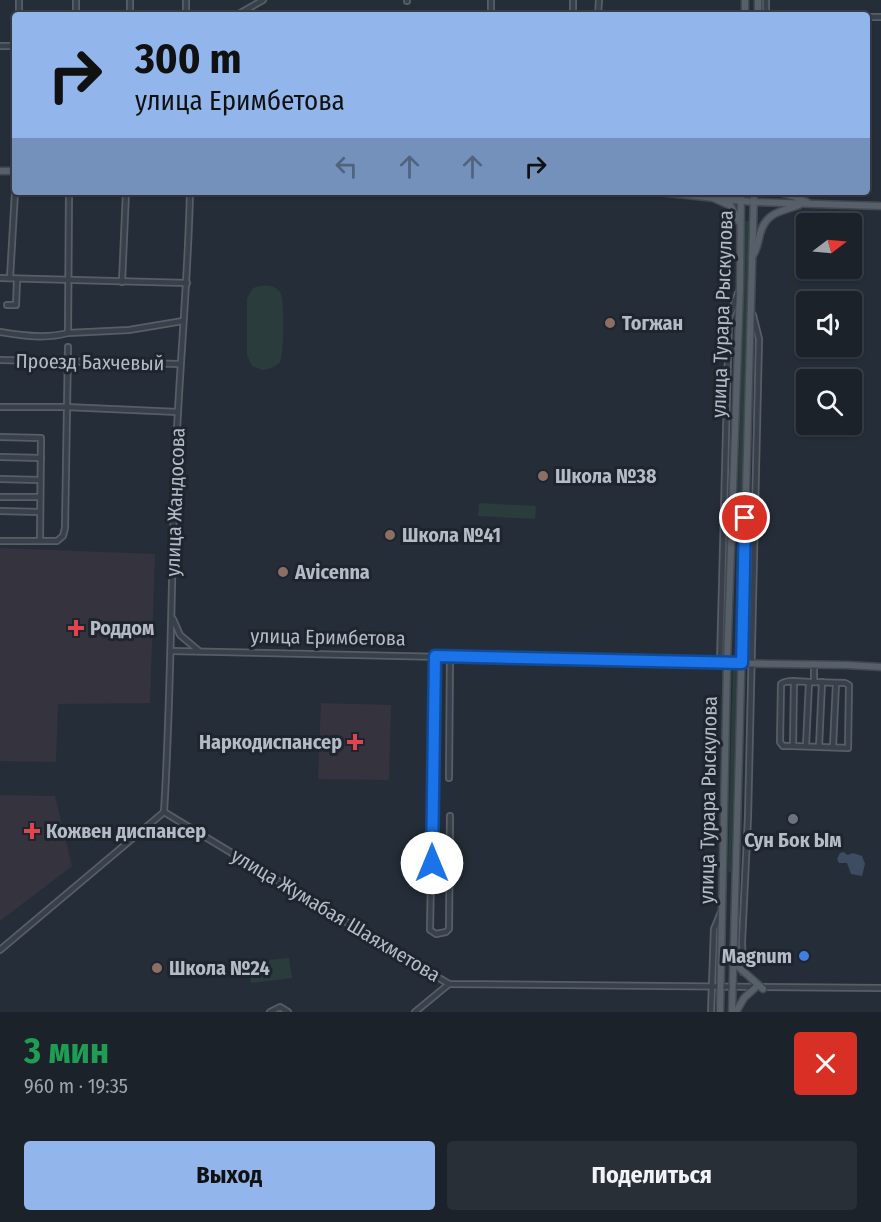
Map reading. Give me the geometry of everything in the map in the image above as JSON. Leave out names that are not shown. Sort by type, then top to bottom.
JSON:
[{"type":"main road","points":[[696,195],[753,202],[881,206]]},
{"type":"main road","name":"улица Турара Рыскулова","points":[[720,1012],[724,878],[723,663],[728,623],[741,195]]},
{"type":"main road","points":[[734,1012],[754,195]]},
{"type":"main road","points":[[789,195],[807,204]]},
{"type":"main road","points":[[708,196],[731,206],[741,224]]},
{"type":"main road","points":[[752,257],[767,219],[775,214],[807,204]]},
{"type":"main road","points":[[729,585],[743,585]]},
{"type":"main road","name":"улица Еримбетова","points":[[723,663],[881,667]]},
{"type":"main road","points":[[724,878],[736,878]]},
{"type":"main road","points":[[734,963],[763,988]]},
{"type":"main road","points":[[734,1012],[748,992],[755,988]]},
{"type":"street","points":[[242,12],[263,0]]},
{"type":"street","points":[[10,278],[15,195]]},
{"type":"street","points":[[68,333],[69,195]]},
{"type":"street","points":[[122,282],[126,195]]},
{"type":"street","name":"улица Жандосова","points":[[164,812],[180,364],[187,283],[190,195]]},
{"type":"street","points":[[0,278],[187,283]]},
{"type":"street","points":[[7,305],[16,305],[17,279]]},
{"type":"street","points":[[723,663],[729,318],[740,286]]},
{"type":"street","points":[[743,973],[759,339],[750,304]]},
{"type":"street","points":[[0,332],[23,336],[59,336],[68,333],[129,330],[183,321]]},
{"type":"street","points":[[0,541],[57,541],[63,536],[68,347]]},
{"type":"street","name":"Проезд Бахчевый","points":[[0,360],[180,364]]},
{"type":"street","points":[[0,407],[66,407],[178,412]]},
{"type":"street","points":[[0,437],[41,438],[40,540]]},
{"type":"street","points":[[0,458],[41,458]]},
{"type":"street","points":[[0,479],[40,480]]},
{"type":"street","points":[[0,497],[40,497]]},
{"type":"street","points":[[0,511],[40,512]]},
{"type":"street","points":[[723,604],[728,623]]},
{"type":"street","points":[[171,614],[180,635],[200,651]]},
{"type":"street","name":"улица Еримбетова","points":[[171,651],[723,663]]},
{"type":"street","points":[[435,656],[430,930],[436,934],[449,929],[450,816]]},
{"type":"street","points":[[448,778],[450,656]]},
{"type":"street","points":[[806,746],[814,665]]},
{"type":"street","points":[[784,681],[811,682],[849,685],[849,747],[783,746],[780,742],[781,684],[784,681]]},
{"type":"street","points":[[793,746],[794,681]]},
{"type":"street","points":[[819,747],[822,682]]},
{"type":"street","points":[[833,747],[836,683]]},
{"type":"street","points":[[0,950],[164,812]]},
{"type":"street","name":"улица Жумабая Шаяхметова","points":[[164,812],[449,984],[881,988]]},
{"type":"street","points":[[711,1012],[714,929],[722,910]]},
{"type":"street","points":[[414,1012],[449,984]]},
{"type":"street","points":[[739,1005],[741,1012]]},
{"type":"street","points":[[270,1012],[280,1007],[288,1012]]},
{"type":"shaded area","points":[[745,221],[749,221],[740,580],[736,580]]},
{"type":"shaded area","points":[[273,287],[280,292],[283,315],[280,362],[272,368],[263,370],[252,366],[247,355],[247,298],[253,288]]},
{"type":"shaded area","points":[[479,503],[536,506],[535,519],[478,516]]},
{"type":"shaded area","name":"Роддом","points":[[0,548],[155,554],[150,703],[58,704],[56,762],[0,761]]},
{"type":"shaded area","points":[[733,667],[737,667],[731,872],[728,872]]},
{"type":"shaded area","name":"Наркодиспансер","points":[[321,703],[391,705],[389,780],[318,779]]},
{"type":"shaded area","name":"Кожвен диспансер","points":[[0,795],[55,796],[72,866],[0,921]]},
{"type":"shaded area","points":[[289,958],[292,978],[251,983],[249,962]]},
{"type":"water","points":[[844,852],[847,855],[853,853],[862,856],[865,864],[862,876],[851,874],[847,863],[839,863],[837,859],[840,853]]},
{"type":"place","name":"Тогжан","points":[[610,323]]},
{"type":"place","name":"Школа №38","points":[[543,476]]},
{"type":"place","name":"Школа №41","points":[[390,535]]},
{"type":"place","name":"Avicenna","points":[[283,572]]},
{"type":"place","name":"Роддом","points":[[76,628]]},
{"type":"place","name":"Наркодиспансер","points":[[355,742]]},
{"type":"place","name":"Сун Бок Ым","points":[[793,819]]},
{"type":"place","name":"Кожвен диспансер","points":[[32,831]]},
{"type":"place","name":"Magnum","points":[[804,956]]},
{"type":"place","name":"Школа №24","points":[[157,968]]},
{"type":"route","points":[[432,863],[435,656],[742,663],[745,518]]}]
